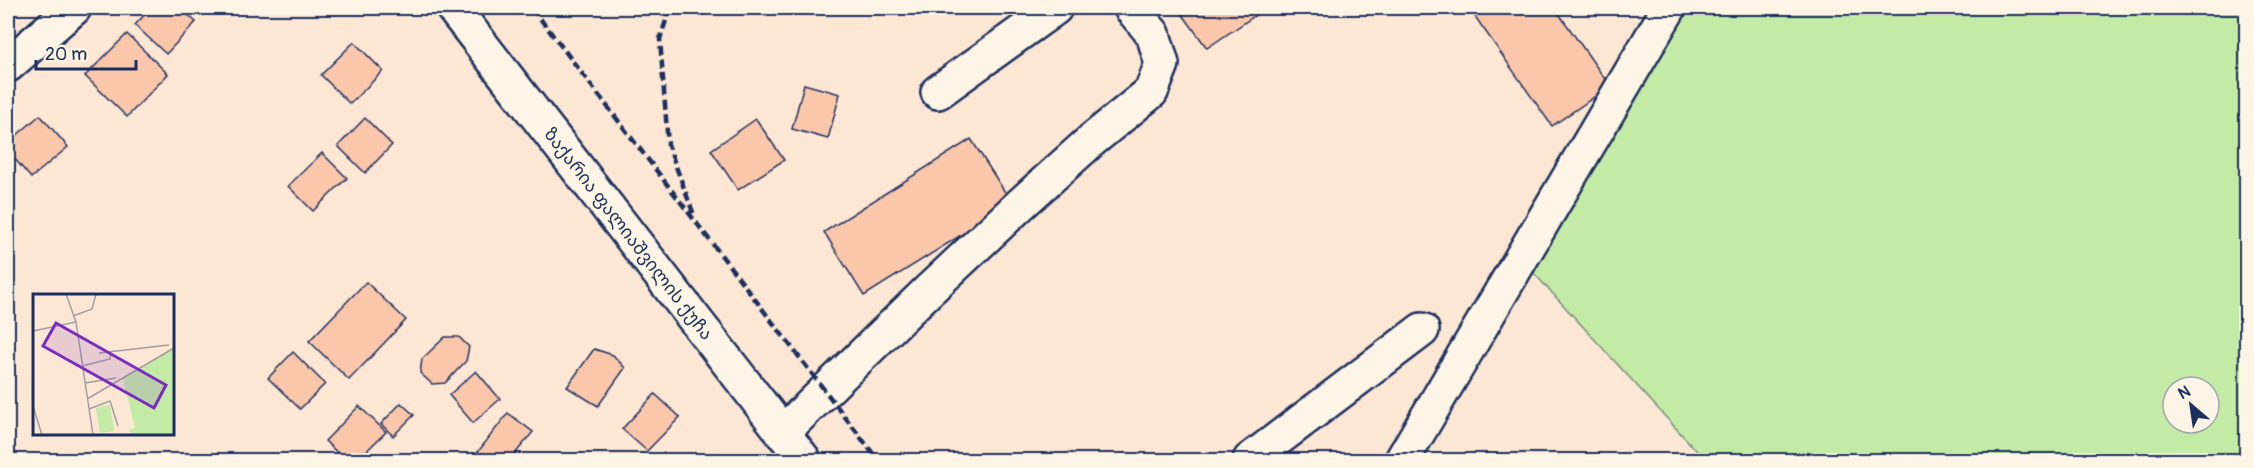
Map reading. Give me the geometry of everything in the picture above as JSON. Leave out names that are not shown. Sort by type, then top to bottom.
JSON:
[{"type":"street","points":[[8,65],[74,8]]},
{"type":"street","name":"ზაქარია ფალიაშვილის ქუჩა","points":[[453,8],[804,460]]},
{"type":"street","points":[[938,92],[1054,8]]},
{"type":"street","points":[[783,433],[1021,204],[1092,140],[1151,92],[1162,64],[1153,34],[1131,8]]},
{"type":"street","points":[[1402,460],[1669,8]]},
{"type":"street","points":[[1250,460],[1422,330]]},
{"type":"green space","points":[[1669,8],[2246,8],[2246,460],[1705,460],[1521,259]]},
{"type":"building","points":[[151,8],[180,8],[196,22],[166,54],[135,25]]},
{"type":"building","points":[[1178,8],[1266,8],[1207,48]]},
{"type":"building","points":[[1469,8],[1555,8],[1610,86],[1552,126]]},
{"type":"building","points":[[127,34],[168,74],[127,117],[85,76]]},
{"type":"building","points":[[354,42],[383,71],[350,104],[321,75]]},
{"type":"building","points":[[804,84],[840,94],[828,139],[792,129]]},
{"type":"building","points":[[40,115],[68,147],[31,178],[8,151],[8,143]]},
{"type":"building","points":[[365,118],[392,145],[365,173],[338,146]]},
{"type":"building","points":[[756,119],[784,160],[738,190],[711,150]]},
{"type":"building","points":[[971,139],[1012,203],[864,296],[824,232]]},
{"type":"building","points":[[322,153],[347,178],[313,211],[288,186]]},
{"type":"building","points":[[366,282],[406,320],[349,380],[309,341]]},
{"type":"building","points":[[445,337],[459,337],[469,347],[466,361],[445,383],[432,384],[420,373],[422,359]]},
{"type":"building","points":[[594,349],[613,355],[625,368],[598,406],[567,387]]},
{"type":"building","points":[[293,352],[325,384],[300,409],[268,378]]},
{"type":"building","points":[[476,371],[500,399],[473,423],[449,395]]},
{"type":"building","points":[[655,394],[680,417],[647,451],[622,429]]},
{"type":"building","points":[[401,403],[414,415],[393,436],[381,424]]},
{"type":"building","points":[[359,406],[386,432],[357,460],[345,460],[325,441]]},
{"type":"building","points":[[508,413],[533,432],[510,460],[487,460],[477,453]]},
{"type":"railway","points":[[532,8],[878,460]]},
{"type":"railway","points":[[670,8],[660,39],[668,145],[694,215]]}]
